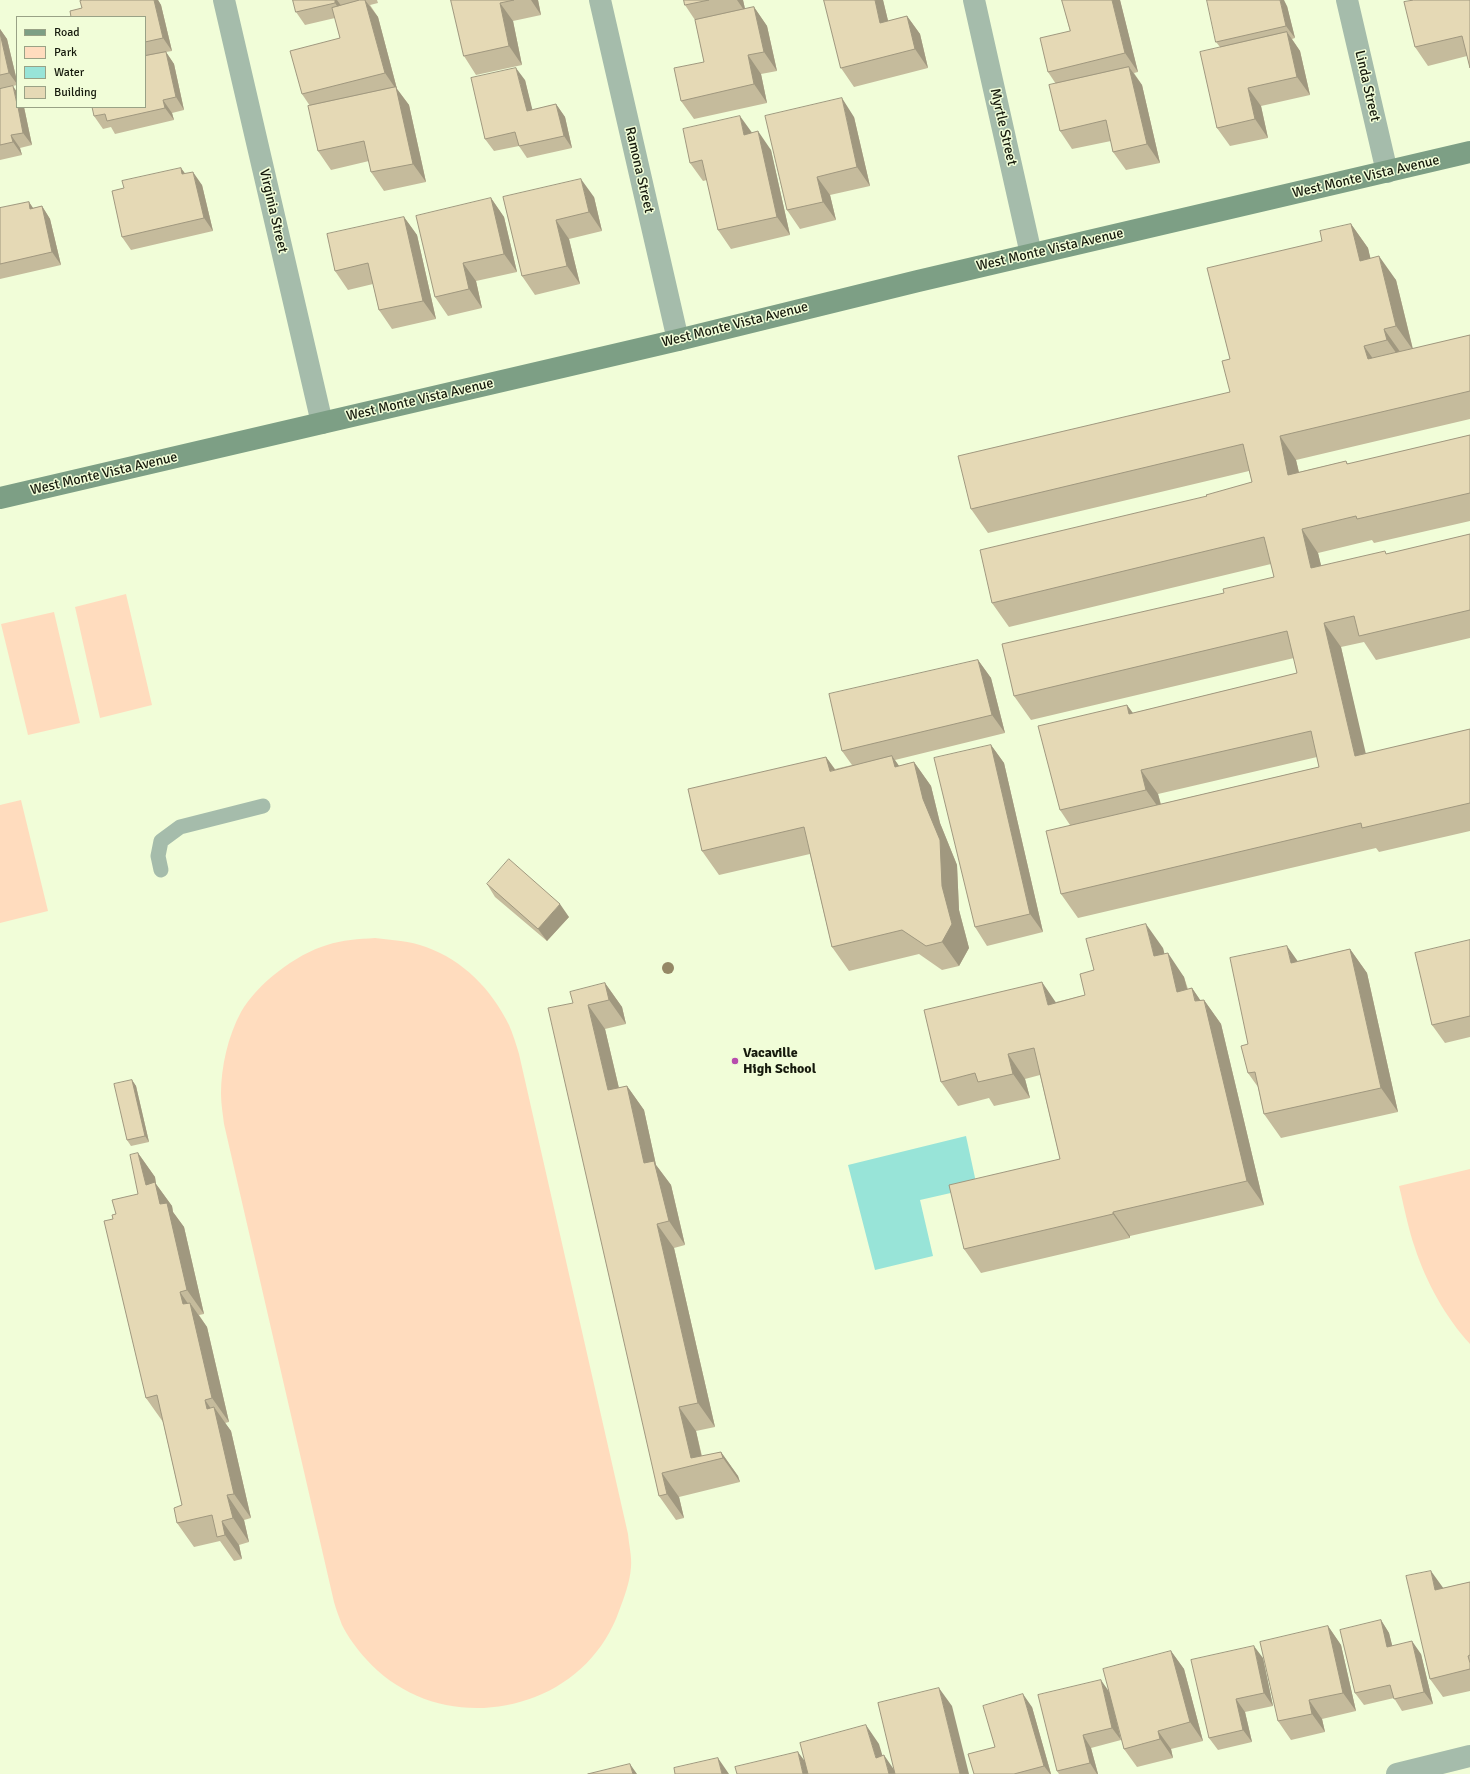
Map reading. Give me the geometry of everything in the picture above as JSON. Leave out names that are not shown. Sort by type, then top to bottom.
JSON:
[{"type":"street","name":"Virginia Street","points":[[224,0],[322,423]]},
{"type":"street","name":"Ramona Street","points":[[600,0],[678,340]]},
{"type":"street","name":"Myrtle Street","points":[[974,0],[1031,254]]},
{"type":"street","name":"Linda Street","points":[[1347,0],[1387,172]]},
{"type":"street","name":"West Monte Vista Avenue","points":[[0,498],[678,340],[918,280],[1470,152]]},
{"type":"street","points":[[1397,1774],[1470,1756]]},
{"type":"lane","points":[[161,870],[158,856],[161,841],[180,827],[263,806]]},
{"type":"green space","points":[[126,594],[152,705],[100,718],[75,607]]},
{"type":"green space","points":[[54,612],[80,723],[28,735],[1,624]]},
{"type":"green space","points":[[21,800],[48,911],[0,923],[0,805]]},
{"type":"green space","points":[[375,938],[414,943],[426,947],[464,968],[485,988],[502,1012],[510,1028],[519,1054],[628,1534],[631,1567],[625,1595],[613,1626],[597,1652],[575,1674],[549,1691],[513,1704],[490,1708],[467,1708],[444,1705],[423,1698],[402,1688],[383,1675],[366,1659],[342,1625],[334,1602],[224,1124],[221,1084],[226,1052],[236,1021],[248,1001],[278,971],[315,949],[333,943]]},
{"type":"green space","points":[[1470,1169],[1470,1344],[1445,1311],[1425,1274],[1408,1225],[1399,1186]]},
{"type":"water","points":[[966,1136],[977,1187],[920,1200],[933,1256],[875,1270],[848,1165]]},
{"type":"building","points":[[154,0],[163,38],[146,42],[146,16],[71,16],[70,11],[82,8],[80,1]]},
{"type":"building","points":[[293,0],[335,0],[335,3],[296,12]]},
{"type":"building","points":[[365,0],[385,73],[302,94],[290,51],[340,38],[332,8]]},
{"type":"building","points":[[451,0],[514,0],[500,3],[509,46],[464,56]]},
{"type":"building","points":[[684,0],[709,0],[685,5]]},
{"type":"building","points":[[824,0],[875,0],[880,23],[907,16],[915,49],[841,68]]},
{"type":"building","points":[[1062,0],[1112,0],[1125,53],[1048,72],[1040,38],[1070,31]]},
{"type":"building","points":[[1207,0],[1280,0],[1286,26],[1216,42]]},
{"type":"building","points":[[1414,0],[1470,0],[1470,68],[1462,36],[1415,47],[1404,2]]},
{"type":"building","points":[[754,7],[764,52],[748,55],[754,84],[681,101],[674,68],[704,62],[695,20]]},
{"type":"building","points":[[1287,32],[1297,77],[1248,88],[1255,119],[1217,128],[1200,52]]},
{"type":"building","points":[[0,33],[9,73],[0,75]]},
{"type":"building","points":[[166,52],[176,97],[163,100],[165,108],[107,121],[105,114],[94,116],[92,108],[146,108],[146,56]]},
{"type":"building","points":[[1129,67],[1147,144],[1113,152],[1106,120],[1060,131],[1049,85]]},
{"type":"building","points":[[516,68],[527,111],[556,104],[564,136],[519,146],[515,132],[485,139],[471,78]]},
{"type":"building","points":[[13,86],[16,108],[18,108],[23,133],[11,135],[13,142],[0,145],[0,89]]},
{"type":"building","points":[[396,87],[413,164],[371,172],[364,141],[318,151],[308,106]]},
{"type":"building","points":[[842,98],[857,167],[817,177],[823,202],[787,210],[765,116]]},
{"type":"building","points":[[740,116],[744,135],[758,131],[777,217],[718,230],[702,160],[690,163],[683,129]]},
{"type":"building","points":[[181,168],[182,174],[193,172],[204,218],[122,237],[112,191],[124,188],[122,181]]},
{"type":"building","points":[[581,179],[589,212],[556,220],[567,266],[522,276],[503,197]]},
{"type":"building","points":[[491,198],[504,254],[463,263],[469,289],[435,297],[416,216]]},
{"type":"building","points":[[29,202],[30,209],[42,206],[52,252],[0,264],[0,208]]},
{"type":"building","points":[[404,217],[423,301],[379,310],[368,263],[335,271],[327,234]]},
{"type":"building","points":[[1351,224],[1360,261],[1379,256],[1396,326],[1384,329],[1387,340],[1364,346],[1368,359],[1470,335],[1470,391],[1280,436],[1288,475],[1346,461],[1347,464],[1470,435],[1470,493],[1357,519],[1356,516],[1302,529],[1311,568],[1385,551],[1386,554],[1470,534],[1470,610],[1359,636],[1354,616],[1324,623],[1355,756],[1470,729],[1470,803],[1362,828],[1361,823],[1061,894],[1046,831],[1319,767],[1311,731],[1141,770],[1146,790],[1060,810],[1038,726],[1127,705],[1129,714],[1297,673],[1287,631],[1014,696],[1002,644],[1224,593],[1223,589],[1274,577],[1264,537],[992,603],[980,550],[1207,496],[1206,495],[1252,482],[1243,444],[971,509],[958,456],[1230,392],[1222,361],[1230,359],[1207,268],[1322,241],[1320,231]]},
{"type":"building","points":[[978,660],[992,715],[842,751],[829,694]]},
{"type":"building","points":[[991,745],[1030,914],[975,927],[934,758]]},
{"type":"building","points":[[892,756],[895,767],[914,762],[923,799],[940,840],[942,886],[952,924],[942,942],[926,946],[902,930],[832,947],[804,827],[702,851],[688,789],[826,757],[830,771]]},
{"type":"building","points":[[509,859],[560,904],[538,929],[487,884]]},
{"type":"building","points":[[1146,924],[1154,956],[1168,953],[1177,992],[1192,988],[1195,1001],[1204,1000],[1247,1181],[964,1249],[949,1185],[1060,1159],[1034,1048],[1008,1054],[1013,1074],[978,1082],[975,1073],[941,1082],[924,1010],[1042,982],[1048,1005],[1085,995],[1080,974],[1094,970],[1086,939]]},
{"type":"building","points":[[1470,940],[1470,1016],[1432,1025],[1415,953]]},
{"type":"building","points":[[1287,946],[1291,963],[1350,949],[1381,1088],[1264,1114],[1255,1072],[1248,1073],[1241,1046],[1248,1044],[1230,958]]},
{"type":"building","points":[[605,983],[609,1000],[588,1005],[608,1090],[627,1086],[644,1163],[654,1161],[669,1221],[657,1224],[698,1403],[679,1407],[691,1458],[721,1452],[723,1458],[662,1473],[667,1494],[659,1496],[548,1008],[573,1003],[570,992]]},
{"type":"building","points":[[132,1080],[145,1136],[127,1140],[114,1084]]},
{"type":"building","points":[[138,1153],[146,1185],[155,1182],[160,1204],[167,1203],[187,1290],[180,1292],[183,1304],[190,1303],[212,1398],[205,1400],[207,1409],[214,1407],[234,1494],[227,1495],[233,1518],[222,1521],[225,1535],[217,1537],[212,1515],[177,1523],[174,1508],[182,1505],[157,1395],[146,1398],[104,1221],[113,1219],[112,1215],[116,1214],[112,1200],[138,1194],[130,1155]]},
{"type":"building","points":[[1431,1571],[1435,1590],[1470,1582],[1470,1655],[1468,1656],[1470,1669],[1430,1679],[1406,1576]]},
{"type":"building","points":[[1381,1620],[1387,1647],[1412,1641],[1424,1692],[1394,1699],[1390,1685],[1355,1693],[1340,1630]]},
{"type":"building","points":[[1328,1626],[1343,1693],[1309,1700],[1312,1714],[1278,1721],[1260,1642]]},
{"type":"building","points":[[1254,1646],[1264,1693],[1236,1699],[1243,1730],[1209,1738],[1191,1660]]},
{"type":"building","points":[[1171,1651],[1190,1722],[1158,1731],[1160,1739],[1124,1749],[1103,1669]]},
{"type":"building","points":[[1101,1680],[1112,1728],[1083,1735],[1090,1763],[1057,1771],[1038,1695]]},
{"type":"building","points":[[939,1688],[960,1774],[895,1774],[878,1703]]},
{"type":"building","points":[[1023,1694],[1044,1766],[1014,1774],[974,1774],[968,1754],[995,1747],[983,1706]]},
{"type":"building","points":[[866,1725],[876,1758],[884,1755],[889,1774],[808,1774],[800,1743]]},
{"type":"building","points":[[798,1752],[803,1774],[737,1774],[735,1767]]},
{"type":"building","points":[[718,1758],[722,1774],[675,1774],[674,1768]]},
{"type":"building","points":[[630,1764],[633,1774],[588,1774]]},
{"type":"place","name":"Vacaville High School","points":[[735,1061]]}]
